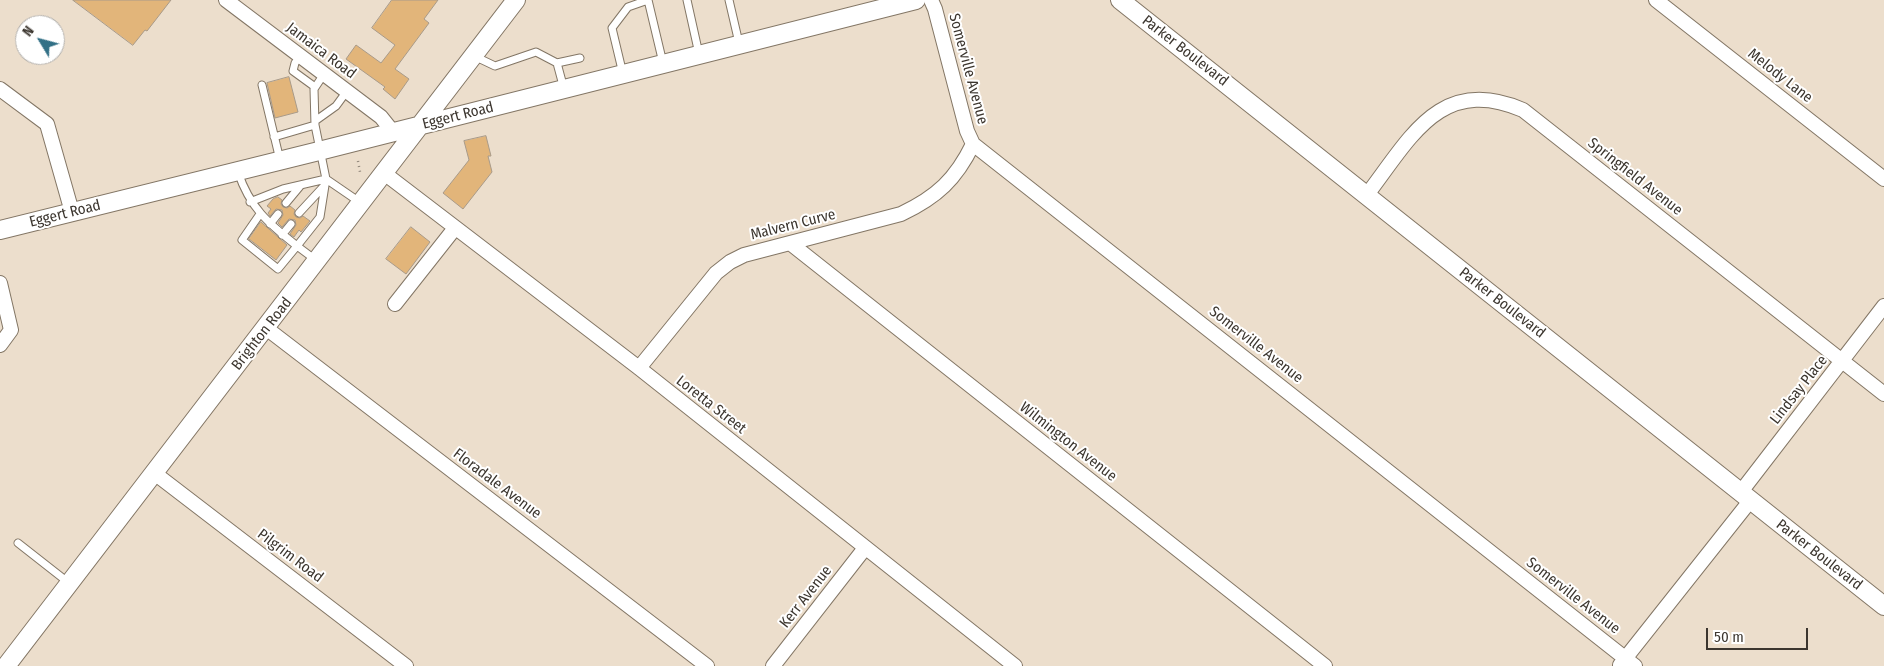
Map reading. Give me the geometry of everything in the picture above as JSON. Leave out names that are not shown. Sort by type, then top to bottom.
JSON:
[{"type":"street","name":"Jamaica Road","points":[[226,0],[381,117],[393,132]]},
{"type":"street","name":"Brighton Road","points":[[6,666],[516,0]]},
{"type":"street","name":"Eggert Road","points":[[0,230],[916,0]]},
{"type":"street","name":"Somerville Avenue","points":[[931,0],[967,132],[973,144],[1627,664]]},
{"type":"street","name":"Parker Boulevard","points":[[1120,0],[1884,606]]},
{"type":"street","name":"Melody Lane","points":[[1656,0],[1884,179]]},
{"type":"street","points":[[0,89],[48,124],[72,212]]},
{"type":"street","name":"Springfield Avenue","points":[[1366,196],[1417,130],[1431,116],[1444,108],[1468,101],[1491,100],[1508,103],[1524,110],[1884,394]]},
{"type":"street","name":"Malvern Curve","points":[[639,368],[716,273],[730,262],[744,255],[901,214],[920,205],[937,194],[952,179],[964,162],[973,144]]},
{"type":"street","name":"Loretta Street","points":[[384,173],[639,368],[1015,666]]},
{"type":"street","points":[[395,304],[455,228]]},
{"type":"street","name":"Wilmington Avenue","points":[[790,243],[1325,666]]},
{"type":"street","points":[[0,283],[11,330],[0,345]]},
{"type":"street","name":"Lindsay Place","points":[[1627,664],[1842,361],[1884,306]]},
{"type":"street","name":"Floradale Avenue","points":[[266,328],[707,666]]},
{"type":"street","name":"Pilgrim Road","points":[[153,472],[406,666]]},
{"type":"street","name":"Kerr Avenue","points":[[773,666],[865,548]]},
{"type":"lane","points":[[623,74],[612,28],[628,7],[648,0],[663,64]]},
{"type":"lane","points":[[687,0],[699,55]]},
{"type":"lane","points":[[728,0],[739,45]]},
{"type":"lane","points":[[473,55],[495,66],[536,52],[558,63],[580,58]]},
{"type":"lane","points":[[300,56],[295,63],[293,71],[315,87]]},
{"type":"lane","points":[[558,63],[564,89]]},
{"type":"lane","points":[[260,214],[242,240],[278,269],[320,217],[325,169],[315,123],[315,87],[324,74]]},
{"type":"lane","points":[[262,86],[280,161]]},
{"type":"lane","points":[[274,137],[315,123],[336,106],[347,91]]},
{"type":"lane","points":[[238,171],[250,202],[260,214],[282,235],[317,262]]},
{"type":"lane","points":[[299,213],[324,182]]},
{"type":"lane","points":[[250,202],[283,189],[324,182],[361,203]]},
{"type":"lane","points":[[286,203],[301,185]]},
{"type":"lane","points":[[270,224],[278,214]]},
{"type":"lane","points":[[282,235],[291,224]]},
{"type":"lane","points":[[18,543],[69,583]]},
{"type":"path","points":[[358,161],[360,172]]},
{"type":"building","points":[[73,0],[171,0],[147,31],[145,30],[133,45]]},
{"type":"building","points":[[392,0],[438,0],[424,19],[429,23],[395,69],[409,79],[395,99],[383,89],[385,87],[346,59],[356,45],[381,63],[395,45],[372,28]]},
{"type":"building","points":[[289,77],[298,112],[275,118],[267,83]]},
{"type":"building","points":[[486,136],[491,156],[488,156],[492,172],[463,209],[443,193],[469,160],[464,141]]},
{"type":"building","points":[[278,197],[282,200],[281,204],[283,207],[287,208],[290,206],[295,210],[294,214],[296,217],[300,218],[303,216],[310,221],[294,237],[290,234],[296,225],[295,220],[289,219],[282,227],[278,223],[283,215],[282,210],[276,209],[270,216],[268,213],[271,209],[267,206],[273,199]]},
{"type":"building","points":[[261,222],[287,245],[276,260],[249,239]]},
{"type":"building","points":[[411,227],[430,242],[406,274],[386,259]]}]
